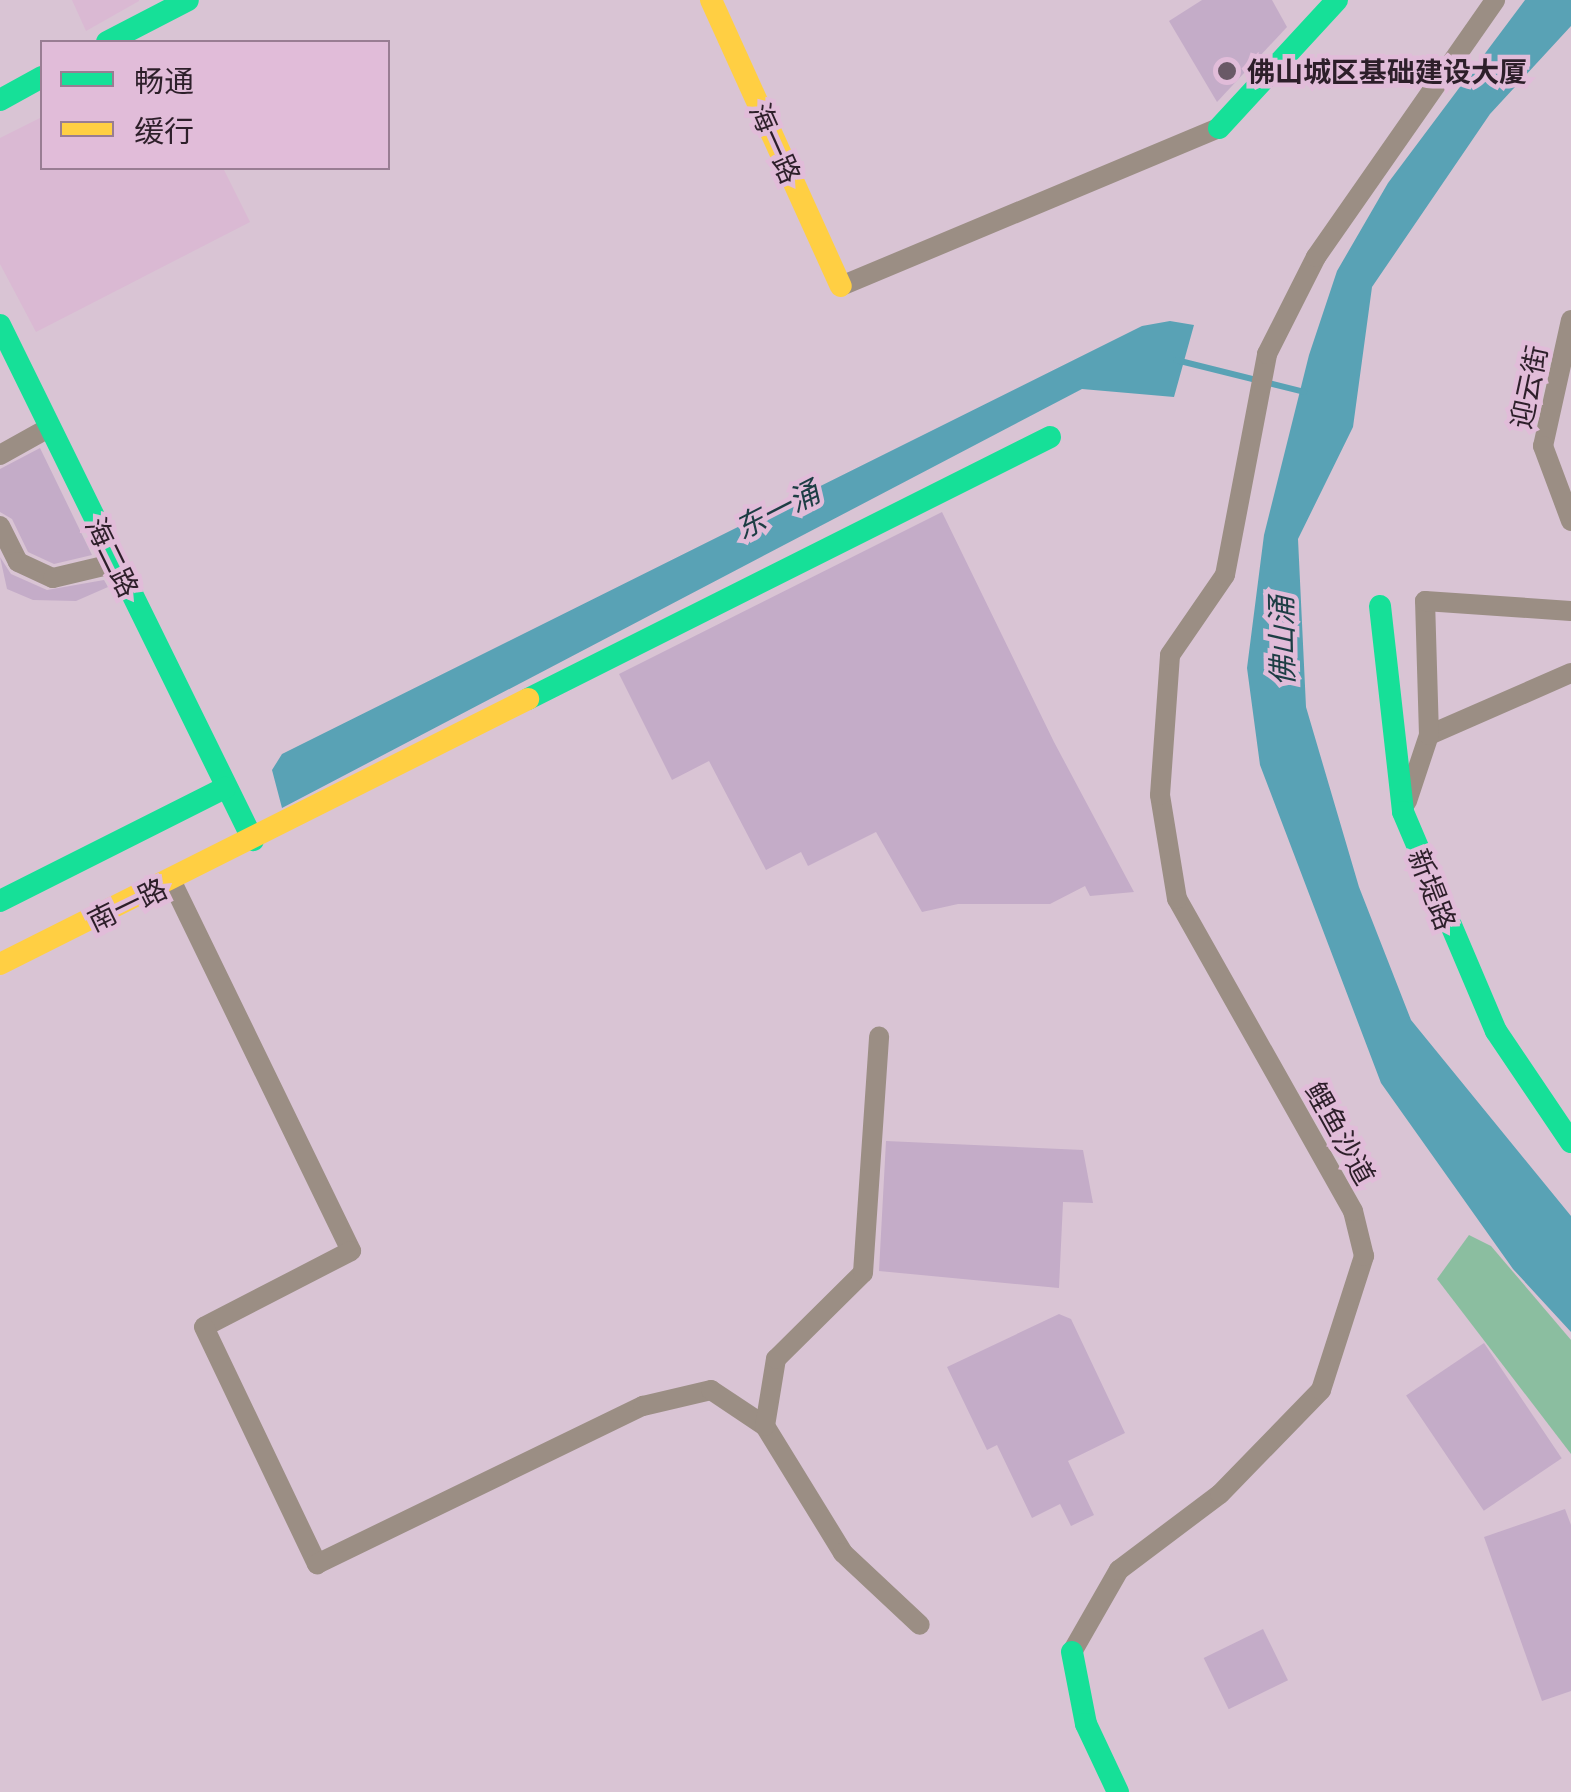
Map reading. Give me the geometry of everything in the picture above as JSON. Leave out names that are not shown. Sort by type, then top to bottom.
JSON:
[{"type":"street","points":[[110,40],[154,8],[188,0]]},
{"type":"street","name":"海一路","points":[[711,0],[841,286]]},
{"type":"street","points":[[841,286],[1219,128],[1337,0]]},
{"type":"street","name":"鲤鱼沙道","points":[[1072,1652],[1119,1570],[1220,1494],[1320,1390],[1364,1256],[1352,1211],[1177,899],[1160,795],[1170,655],[1224,575],[1264,369],[1316,257],[1495,0]]},
{"type":"street","points":[[0,100],[40,78]]},
{"type":"street","name":"迎云街","points":[[1571,320],[1543,446],[1571,521]]},
{"type":"street","name":"海二路","points":[[0,325],[253,840]]},
{"type":"street","points":[[0,455],[50,427]]},
{"type":"street","name":"南一路","points":[[0,964],[172,882],[1050,437]]},
{"type":"street","points":[[0,526],[18,562],[54,578],[116,563]]},
{"type":"street","points":[[1403,812],[1428,735],[1424,601],[1571,611]]},
{"type":"street","name":"新堤路","points":[[1380,606],[1403,812],[1496,1031],[1571,1142]]},
{"type":"street","points":[[1428,735],[1571,672]]},
{"type":"street","points":[[0,901],[226,788]]},
{"type":"street","points":[[172,882],[351,1251],[204,1327],[317,1564],[643,1406],[712,1390],[764,1426],[843,1552],[920,1626]]},
{"type":"street","points":[[764,1426],[776,1360],[863,1273],[879,1036]]},
{"type":"street","points":[[1072,1652],[1086,1724],[1118,1792]]},
{"type":"shaded area","points":[[72,0],[139,0],[139,1],[86,31]]},
{"type":"shaded area","points":[[40,118],[40,170],[224,170],[250,222],[36,332],[0,264],[0,138]]},
{"type":"green space","points":[[1469,1235],[1491,1246],[1571,1340],[1571,1454],[1437,1279]]},
{"type":"water","name":"佛山涌","points":[[1525,0],[1571,0],[1571,26],[1490,114],[1372,287],[1353,427],[1298,539],[1306,707],[1359,887],[1411,1020],[1571,1216],[1571,1332],[1513,1269],[1381,1083],[1260,765],[1247,668],[1264,535],[1309,355],[1337,271],[1388,183]]},
{"type":"water","points":[[1170,321],[1194,325],[1174,397],[1082,389],[282,808],[272,770],[282,754],[1142,326]]},
{"type":"building","name":"佛山城区基础建设大厦","points":[[1202,0],[1272,0],[1287,27],[1217,102],[1169,21]]},
{"type":"building","points":[[40,448],[92,555],[54,564],[28,552],[12,519],[0,512],[0,469]]},
{"type":"building","points":[[942,512],[1054,742],[1134,892],[1090,896],[1085,886],[1050,904],[958,904],[922,912],[876,832],[808,866],[801,852],[766,870],[709,761],[672,780],[619,674]]},
{"type":"building","points":[[0,557],[11,574],[47,590],[104,580],[108,587],[76,601],[33,600],[7,589]]},
{"type":"building","points":[[886,1141],[1083,1150],[1093,1203],[1063,1202],[1059,1288],[879,1271]]},
{"type":"building","points":[[1059,1314],[1071,1319],[1125,1433],[1068,1461],[1094,1515],[1071,1526],[1060,1504],[1032,1518],[997,1445],[987,1450],[947,1367]]},
{"type":"building","points":[[1484,1343],[1562,1458],[1484,1511],[1406,1396]]},
{"type":"building","points":[[1565,1509],[1571,1525],[1571,1691],[1542,1701],[1484,1537]]},
{"type":"building","points":[[1263,1629],[1288,1680],[1229,1709],[1204,1658]]},
{"type":"waterway","name":"东一涌","points":[[1176,360],[1304,392]]},
{"type":"traffic: fast","points":[[111,40],[188,0]]},
{"type":"traffic: fast","points":[[1219,128],[1337,0]]},
{"type":"traffic: fast","points":[[0,100],[40,78]]},
{"type":"traffic: fast","points":[[0,325],[253,840]]},
{"type":"traffic: fast","points":[[528,699],[1050,437]]},
{"type":"traffic: fast","points":[[1380,606],[1403,812],[1496,1031],[1571,1142]]},
{"type":"traffic: fast","points":[[0,901],[225,788]]},
{"type":"traffic: fast","points":[[1072,1652],[1086,1724],[1118,1792]]},
{"type":"traffic: slow","points":[[711,0],[841,286]]},
{"type":"traffic: slow","points":[[0,964],[528,699]]},
{"type":"place","name":"佛山城区基础建设大厦","points":[[1227,71]]}]
